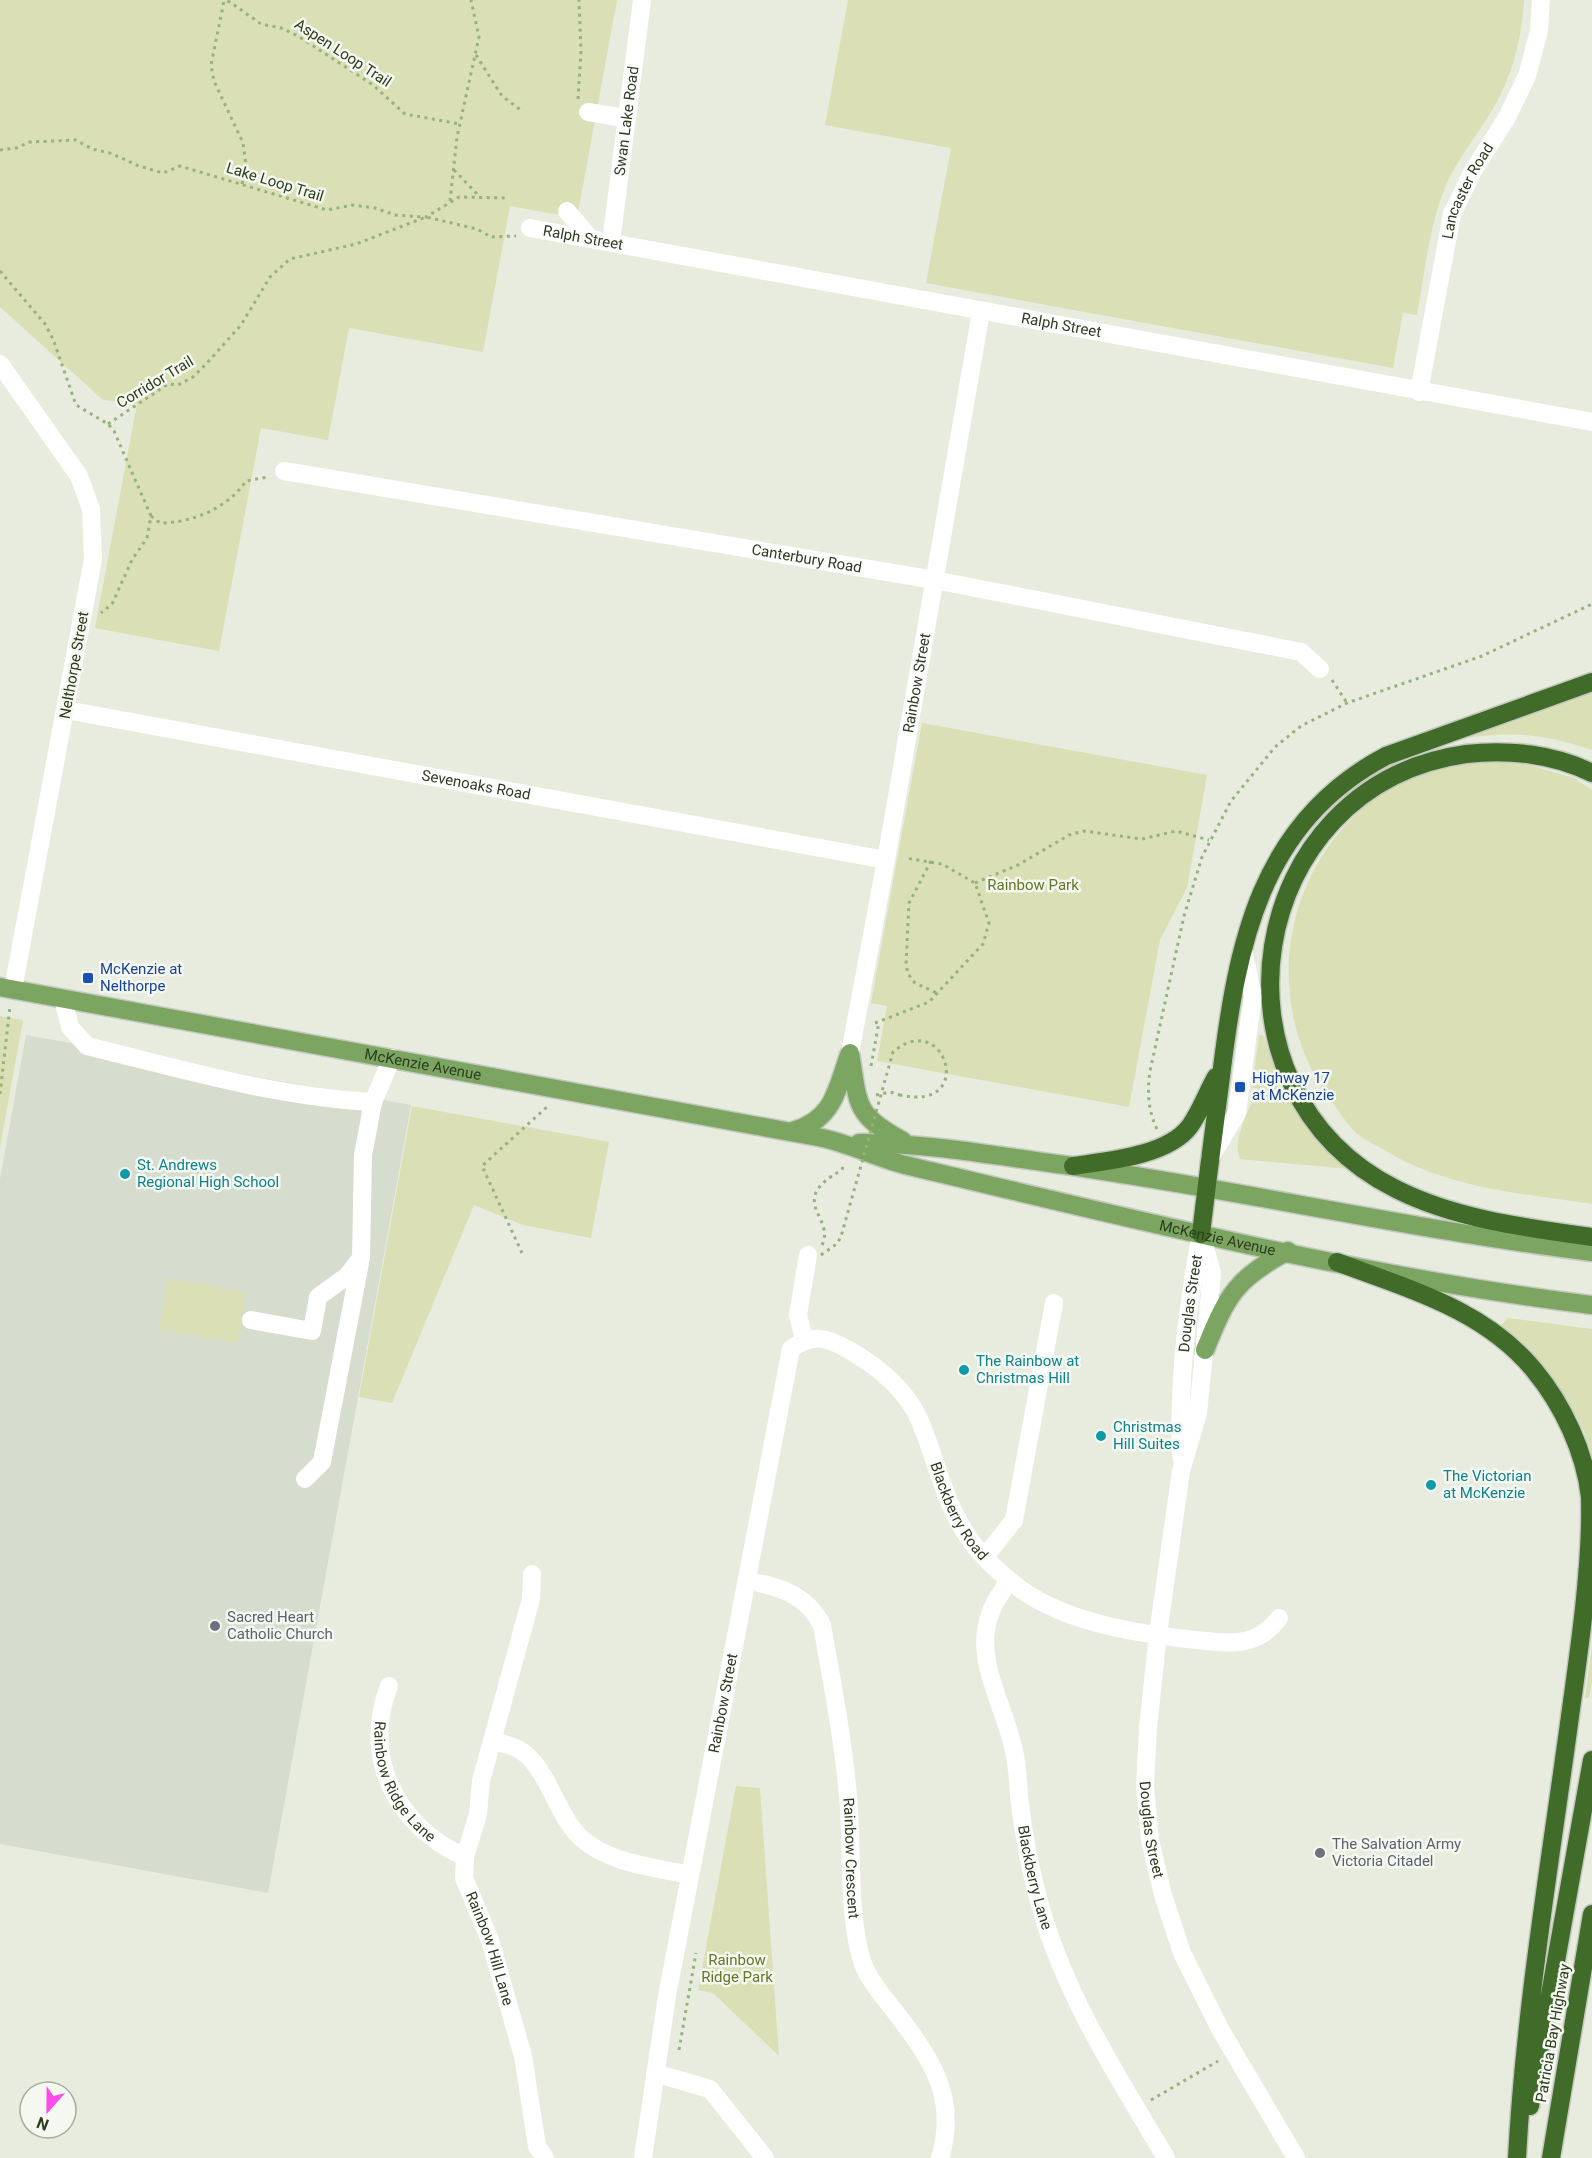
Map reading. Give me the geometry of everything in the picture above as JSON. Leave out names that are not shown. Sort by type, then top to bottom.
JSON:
[{"type":"highway","points":[[1201,1234],[1235,974],[1263,889],[1283,849],[1303,822],[1339,785],[1386,756],[1592,682]]},
{"type":"highway","points":[[1592,772],[1549,757],[1481,752],[1447,757],[1401,772],[1361,797],[1312,846],[1291,882],[1278,915],[1268,976],[1270,1007],[1285,1068],[1302,1102],[1323,1131],[1347,1156],[1395,1188],[1445,1208],[1513,1224],[1592,1237]]},
{"type":"highway","points":[[1073,1166],[1133,1156],[1160,1148],[1189,1128],[1222,1064]]},
{"type":"highway","points":[[1336,1262],[1469,1314],[1515,1348],[1535,1371],[1564,1415],[1581,1458],[1590,1496],[1592,1542],[1520,2091],[1519,2158]]},
{"type":"highway","points":[[1519,2158],[1592,1760]]},
{"type":"highway","name":"Patricia Bay Highway","points":[[1551,2158],[1592,1914]]},
{"type":"main road","name":"McKenzie Avenue","points":[[6,988],[848,1143],[906,1143],[1073,1166],[1408,1225],[1592,1252]]},
{"type":"main road","points":[[850,1053],[859,1105],[877,1127],[906,1143]]},
{"type":"main road","points":[[791,1132],[810,1126],[829,1110],[850,1053]]},
{"type":"main road","name":"McKenzie Avenue","points":[[848,1143],[900,1164],[1201,1234],[1492,1291],[1592,1305]]},
{"type":"main road","points":[[1205,1350],[1223,1305],[1235,1288],[1246,1276],[1288,1251]]},
{"type":"street","name":"Swan Lake Road","points":[[611,242],[625,118],[642,0]]},
{"type":"street","name":"Lancaster Road","points":[[1419,392],[1452,214],[1473,171],[1506,119],[1527,76],[1539,31],[1541,0]]},
{"type":"street","points":[[583,109],[625,118]]},
{"type":"street","points":[[567,211],[590,238]]},
{"type":"street","name":"Ralph Street","points":[[530,228],[1592,422]]},
{"type":"street","name":"Rainbow Street","points":[[850,1053],[887,858],[981,312]]},
{"type":"street","name":"Nelthorpe Street","points":[[2,371],[79,476],[91,509],[93,559],[66,710],[6,988]]},
{"type":"street","name":"Canterbury Road","points":[[284,471],[935,580],[1301,651],[1320,669]]},
{"type":"street","name":"Sevenoaks Road","points":[[66,710],[887,858]]},
{"type":"street","points":[[1210,1158],[1237,1113],[1253,996],[1243,950]]},
{"type":"street","points":[[63,999],[70,1027],[87,1046],[257,1087],[333,1100],[374,1102]]},
{"type":"street","points":[[305,1479],[322,1462],[361,1258],[363,1155],[374,1102],[392,1058]]},
{"type":"street","name":"Douglas Street","points":[[1201,1234],[1212,1273],[1198,1413],[1181,1471],[1158,1634],[1148,1728],[1145,1786],[1150,1840],[1163,1895],[1182,1953],[1234,2052],[1296,2158]]},
{"type":"street","name":"Douglas Street","points":[[1181,1471],[1179,1418],[1193,1278],[1201,1234]]},
{"type":"street","points":[[804,1339],[798,1315],[815,1255]]},
{"type":"street","points":[[251,1320],[312,1331],[318,1297],[348,1276],[361,1258]]},
{"type":"street","points":[[985,1557],[1014,1520],[1054,1303]]},
{"type":"street","name":"Blackberry Road","points":[[804,1339],[813,1337],[836,1342],[875,1365],[900,1390],[919,1418],[954,1513],[963,1531],[1010,1581],[1042,1603],[1077,1617],[1158,1634],[1208,1641],[1246,1642],[1265,1633],[1279,1618]]},
{"type":"street","name":"Rainbow Street","points":[[643,2158],[655,2073],[690,1875],[749,1581],[791,1349],[804,1339]]},
{"type":"street","name":"Rainbow Hill Lane","points":[[532,1574],[531,1599],[481,1781],[478,1814],[465,1857],[464,1878],[490,1940],[523,2056],[537,2146],[545,2158]]},
{"type":"street","name":"Rainbow Crescent","points":[[749,1581],[795,1594],[814,1609],[822,1625],[846,1773],[856,1942],[873,1984],[927,2053],[938,2075],[944,2103],[945,2130],[940,2158]]},
{"type":"street","name":"Blackberry Lane","points":[[1010,1581],[990,1609],[984,1653],[992,1686],[1009,1728],[1015,1756],[1027,1852],[1039,1900],[1068,1985],[1166,2158]]},
{"type":"street","name":"Rainbow Ridge Lane","points":[[389,1686],[380,1708],[378,1723],[389,1786],[398,1803],[426,1833],[443,1848],[465,1857]]},
{"type":"street","points":[[492,1741],[519,1749],[532,1760],[566,1820],[582,1839],[612,1858],[690,1875]]},
{"type":"street","points":[[655,2073],[710,2089],[765,2158]]},
{"type":"path","points":[[450,201],[460,124],[479,37],[471,0]]},
{"type":"path","points":[[579,0],[583,109]]},
{"type":"path","name":"Aspen Loop Trail","points":[[241,183],[246,165],[243,143],[214,81],[211,65],[223,1],[230,2],[261,24],[281,28],[297,36],[386,94],[405,114],[460,124]]},
{"type":"path","points":[[476,55],[502,96],[522,111]]},
{"type":"path","name":"Lake Loop Trail","points":[[0,150],[16,148],[30,142],[76,140],[92,149],[110,153],[139,166],[163,173],[180,166],[327,210],[339,210],[353,205],[375,208],[395,214],[426,217],[477,229],[491,237],[519,236],[530,228]]},
{"type":"path","points":[[453,171],[480,197]]},
{"type":"path","points":[[426,217],[459,197],[508,198]]},
{"type":"path","name":"Corridor Trail","points":[[151,516],[118,439],[108,424],[168,384],[177,385],[193,377],[241,325],[280,266],[302,255],[328,252],[344,245],[356,244],[426,217]]},
{"type":"path","points":[[0,271],[45,324],[53,339],[76,405],[108,424]]},
{"type":"path","points":[[82,617],[94,617],[112,604],[132,561],[147,538],[151,516],[160,523],[186,520],[225,502],[240,491],[246,481],[284,471]]},
{"type":"path","points":[[1320,669],[1338,686],[1347,703]]},
{"type":"path","points":[[975,883],[1018,866],[1069,835],[1084,831],[1142,839],[1176,831],[1209,840]]},
{"type":"path","points":[[854,1031],[916,1008],[939,994],[984,944],[987,935],[986,911],[975,883],[957,870],[931,861],[887,858]]},
{"type":"path","points":[[931,861],[909,903],[906,964],[908,974],[915,983],[939,994]]},
{"type":"path","points":[[0,1094],[6,988]]},
{"type":"path","points":[[870,1076],[880,1021]]},
{"type":"path","points":[[815,1255],[838,1243],[842,1233],[892,1052],[900,1045],[917,1040],[928,1042],[937,1048],[946,1062],[947,1071],[940,1089],[923,1099],[882,1093],[859,1105]]},
{"type":"path","points":[[522,1253],[482,1166],[565,1090]]},
{"type":"path","points":[[815,1255],[824,1241],[824,1233],[814,1199],[825,1179],[842,1170],[848,1143]]},
{"type":"path","points":[[1137,2109],[1234,2052]]},
{"type":"shaded area","points":[[26,1035],[411,1105],[268,1893],[0,1844],[0,1179]]},
{"type":"green space","points":[[0,0],[617,0],[577,218],[510,206],[483,352],[349,328],[328,440],[261,428],[219,651],[95,628],[137,404],[103,400],[0,307]]},
{"type":"green space","points":[[848,0],[1524,0],[1524,2],[1517,47],[1509,75],[1497,102],[1455,167],[1440,201],[1428,249],[1417,315],[1403,313],[1393,368],[926,283],[951,148],[825,125]]},
{"type":"green space","points":[[1592,687],[1592,750],[1535,736],[1502,735],[1444,741]]},
{"type":"green space","name":"Rainbow Park","points":[[922,723],[1207,775],[1187,888],[1160,940],[1129,1107],[877,1061],[887,1006],[871,1003]]},
{"type":"green space","points":[[1508,759],[1574,778],[1592,790],[1592,1204],[1509,1192],[1455,1180],[1404,1161],[1356,1133],[1331,1101],[1304,1052],[1291,1001],[1290,949],[1302,898],[1324,852],[1358,813],[1401,782],[1453,762]]},
{"type":"green space","points":[[0,1016],[23,1020],[0,1147]]},
{"type":"green space","points":[[1259,1035],[1264,1036],[1278,1076],[1296,1109],[1320,1139],[1350,1169],[1240,1159],[1238,1143],[1240,1133],[1258,1088],[1252,1088]]},
{"type":"green space","points":[[412,1106],[609,1142],[591,1238],[523,1225],[474,1205],[392,1403],[359,1397]]},
{"type":"green space","points":[[168,1278],[246,1292],[238,1343],[159,1329]]},
{"type":"green space","points":[[1508,1318],[1592,1329],[1592,1456],[1586,1436],[1567,1401],[1542,1370],[1499,1327]]},
{"type":"green space","points":[[1592,1645],[1592,1681],[1589,1698],[1585,1698]]},
{"type":"green space","name":"Rainbow Ridge Park","points":[[736,1786],[760,1788],[779,2056],[713,1993],[698,1990]]},
{"type":"place","name":"McKenzie at Nelthorpe","points":[[88,978]]},
{"type":"place","name":"Highway 17 at McKenzie","points":[[1240,1087]]},
{"type":"place","name":"St. Andrews Regional High School","points":[[125,1174]]},
{"type":"place","name":"The Rainbow at Christmas Hill","points":[[964,1370]]},
{"type":"place","name":"Christmas Hill Suites","points":[[1101,1436]]},
{"type":"place","name":"The Victorian at McKenzie","points":[[1431,1485]]},
{"type":"place","name":"Sacred Heart Catholic Church","points":[[215,1626]]},
{"type":"place","name":"The Salvation Army Victoria Citadel","points":[[1320,1853]]}]
